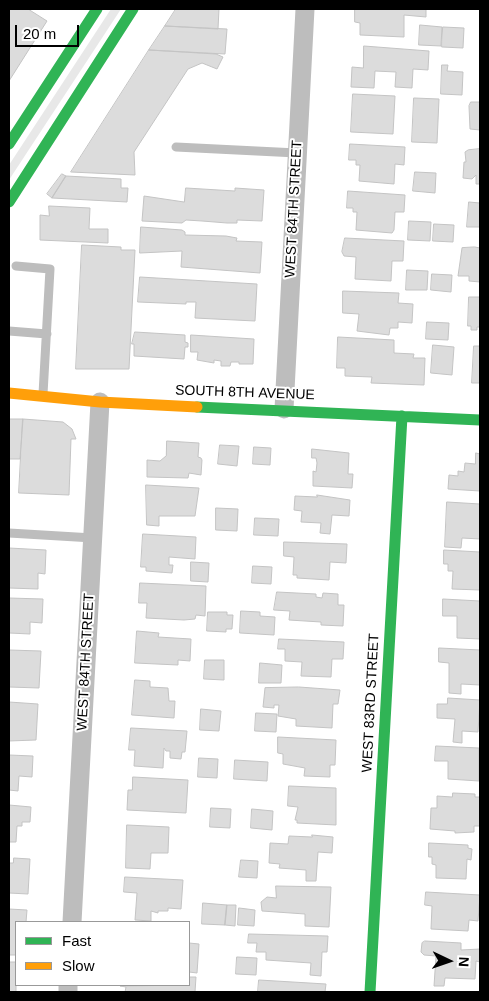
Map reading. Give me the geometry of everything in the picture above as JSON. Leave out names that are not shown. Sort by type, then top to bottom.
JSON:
[{"type":"street","points":[[9,144],[97,9]]},
{"type":"street","points":[[9,202],[133,9]]},
{"type":"street","name":"WEST 84TH STREET","points":[[284,410],[305,9]]},
{"type":"street","name":"SOUTH 8TH AVENUE","points":[[9,393],[100,402],[480,420]]},
{"type":"street","name":"WEST 84TH STREET","points":[[72,921],[100,402]]},
{"type":"street","name":"WEST 83RD STREET","points":[[370,992],[402,416]]},
{"type":"lane","points":[[176,147],[297,153]]},
{"type":"lane","points":[[16,266],[50,269],[43,396]]},
{"type":"lane","points":[[9,331],[47,334]]},
{"type":"lane","points":[[9,533],[93,538]]},
{"type":"shaded area","points":[[111,9],[121,9],[9,180],[9,165]]},
{"type":"building","points":[[9,9],[28,9],[47,21],[9,81]]},
{"type":"building","points":[[176,9],[219,9],[218,29],[165,26]]},
{"type":"building","points":[[355,9],[426,9],[426,17],[404,15],[404,37],[360,35],[360,23],[355,22]]},
{"type":"building","points":[[420,25],[442,27],[441,46],[419,45]]},
{"type":"building","points":[[165,26],[227,29],[225,54],[149,50]]},
{"type":"building","points":[[443,27],[464,28],[463,48],[442,47]]},
{"type":"building","points":[[364,46],[429,51],[428,70],[413,69],[412,88],[395,87],[396,72],[375,71],[374,88],[351,87],[352,67],[363,68]]},
{"type":"building","points":[[149,50],[216,54],[223,57],[217,69],[202,63],[188,69],[134,152],[135,175],[71,172]]},
{"type":"building","points":[[442,65],[448,65],[447,71],[463,72],[462,95],[441,94]]},
{"type":"building","points":[[353,94],[395,96],[393,134],[351,132]]},
{"type":"building","points":[[414,98],[439,99],[437,143],[412,142]]},
{"type":"building","points":[[471,102],[480,102],[480,130],[470,129],[469,106]]},
{"type":"building","points":[[350,144],[405,147],[404,165],[395,164],[394,184],[359,181],[360,165],[356,165],[356,160],[349,160]]},
{"type":"building","points":[[480,149],[480,184],[476,184],[476,175],[472,179],[463,178],[464,162],[466,162],[465,152]]},
{"type":"building","points":[[415,172],[436,173],[435,193],[413,191]]},
{"type":"building","points":[[62,174],[66,176],[52,198],[47,194]]},
{"type":"building","points":[[66,176],[121,179],[121,188],[128,188],[127,202],[52,198]]},
{"type":"building","points":[[186,188],[235,191],[235,188],[264,190],[262,221],[237,220],[237,223],[227,223],[186,220],[182,223],[142,221],[144,196],[184,202]]},
{"type":"building","points":[[348,191],[405,195],[404,212],[395,212],[394,230],[392,233],[356,230],[357,212],[353,212],[353,208],[347,208]]},
{"type":"building","points":[[469,202],[480,203],[480,227],[467,227]]},
{"type":"building","points":[[49,206],[90,208],[89,229],[108,229],[108,243],[40,240],[40,215],[49,216]]},
{"type":"building","points":[[409,221],[431,222],[430,241],[408,240]]},
{"type":"building","points":[[434,224],[454,225],[453,242],[433,241]]},
{"type":"building","points":[[141,227],[182,230],[185,232],[185,235],[226,236],[237,238],[236,241],[262,242],[260,273],[181,267],[182,251],[140,253]]},
{"type":"building","points":[[345,238],[404,241],[403,261],[392,261],[391,281],[355,279],[356,257],[344,256],[342,252]]},
{"type":"building","points":[[82,245],[121,247],[121,250],[135,250],[129,369],[76,369]]},
{"type":"building","points":[[462,248],[480,248],[480,282],[469,281],[469,276],[458,276]]},
{"type":"building","points":[[407,270],[428,271],[427,290],[406,290]]},
{"type":"building","points":[[432,274],[452,275],[451,292],[431,290]]},
{"type":"building","points":[[140,277],[257,284],[255,321],[195,318],[196,302],[186,302],[186,304],[138,302]]},
{"type":"building","points":[[343,291],[399,293],[398,303],[413,304],[412,323],[398,322],[398,328],[390,328],[389,335],[357,331],[359,314],[343,313]]},
{"type":"building","points":[[469,297],[480,297],[480,327],[477,327],[477,330],[471,330],[471,326],[468,326]]},
{"type":"building","points":[[427,322],[449,323],[448,340],[426,339]]},
{"type":"building","points":[[135,332],[185,335],[185,342],[188,343],[188,347],[185,347],[184,359],[134,356],[134,344],[132,344]]},
{"type":"building","points":[[191,335],[254,339],[253,364],[231,362],[230,366],[221,366],[221,361],[214,360],[214,363],[197,360],[198,352],[191,352]]},
{"type":"building","points":[[338,337],[394,340],[394,353],[414,354],[413,358],[425,358],[424,385],[371,383],[372,377],[345,376],[345,368],[337,368]]},
{"type":"building","points":[[433,345],[454,347],[452,375],[431,373]]},
{"type":"building","points":[[474,346],[480,346],[480,383],[472,383]]},
{"type":"building","points":[[9,419],[23,419],[20,459],[9,459]]},
{"type":"building","points":[[23,419],[63,422],[72,429],[76,439],[71,439],[69,495],[19,493]]},
{"type":"building","points":[[167,441],[199,443],[198,457],[202,460],[201,475],[189,473],[188,478],[147,477],[147,460],[160,461],[166,456]]},
{"type":"building","points":[[220,445],[239,446],[237,466],[218,464]]},
{"type":"building","points":[[254,447],[271,448],[270,465],[253,464]]},
{"type":"building","points":[[312,449],[349,453],[348,474],[353,474],[352,488],[313,486],[313,471],[316,472],[317,463],[316,458],[312,458]]},
{"type":"building","points":[[476,453],[480,454],[480,491],[448,489],[449,475],[458,476],[458,471],[464,472],[465,463],[475,464]]},
{"type":"building","points":[[146,485],[199,488],[195,516],[159,516],[159,526],[147,525]]},
{"type":"building","points":[[317,495],[350,500],[349,516],[332,515],[330,534],[320,533],[321,523],[301,522],[302,511],[294,510],[295,496],[317,497]]},
{"type":"building","points":[[447,502],[480,504],[480,539],[462,538],[461,548],[445,547]]},
{"type":"building","points":[[216,508],[238,509],[237,531],[216,530]]},
{"type":"building","points":[[255,518],[279,519],[278,536],[254,535]]},
{"type":"building","points":[[143,534],[196,537],[195,559],[169,557],[169,565],[173,565],[172,573],[146,571],[146,567],[141,567]]},
{"type":"building","points":[[284,542],[347,544],[346,563],[330,562],[329,580],[297,578],[297,575],[293,575],[294,557],[284,556]]},
{"type":"building","points":[[9,548],[46,550],[45,574],[38,573],[38,589],[9,588]]},
{"type":"building","points":[[444,550],[480,552],[480,590],[452,589],[453,571],[448,571],[448,564],[444,564]]},
{"type":"building","points":[[191,562],[209,563],[208,582],[191,581]]},
{"type":"building","points":[[253,566],[272,567],[271,584],[252,583]]},
{"type":"building","points":[[140,583],[206,586],[205,616],[196,615],[195,619],[184,620],[146,618],[147,603],[139,603]]},
{"type":"building","points":[[277,592],[316,594],[316,597],[322,598],[323,593],[338,594],[338,605],[344,605],[343,626],[321,625],[321,622],[289,620],[290,611],[274,610]]},
{"type":"building","points":[[9,598],[43,599],[42,623],[30,622],[30,634],[9,633]]},
{"type":"building","points":[[443,599],[480,601],[480,639],[457,638],[457,616],[443,616]]},
{"type":"building","points":[[241,611],[260,612],[260,616],[275,617],[274,635],[240,633]]},
{"type":"building","points":[[208,612],[227,612],[227,615],[233,615],[232,629],[226,629],[226,632],[207,631]]},
{"type":"building","points":[[137,631],[159,633],[158,637],[191,639],[190,661],[178,660],[178,665],[135,663]]},
{"type":"building","points":[[279,639],[344,642],[343,659],[332,659],[331,677],[301,676],[302,662],[285,661],[285,649],[278,649]]},
{"type":"building","points":[[439,648],[480,650],[480,685],[461,684],[461,694],[449,693],[449,663],[439,662]]},
{"type":"building","points":[[9,650],[41,651],[39,688],[9,687]]},
{"type":"building","points":[[205,660],[224,660],[224,680],[204,679]]},
{"type":"building","points":[[260,663],[282,665],[281,683],[259,683]]},
{"type":"building","points":[[135,680],[150,681],[150,687],[168,688],[169,701],[175,701],[174,718],[132,715]]},
{"type":"building","points":[[299,687],[340,690],[338,704],[333,704],[332,728],[296,726],[296,719],[278,716],[279,705],[274,705],[274,708],[263,707],[265,688]]},
{"type":"building","points":[[448,698],[480,700],[478,732],[462,731],[462,743],[453,742],[455,719],[437,718],[437,704],[447,704]]},
{"type":"building","points":[[9,702],[38,704],[36,740],[9,741]]},
{"type":"building","points":[[201,709],[221,711],[219,731],[200,730]]},
{"type":"building","points":[[256,713],[277,714],[276,732],[255,731]]},
{"type":"building","points":[[131,728],[187,731],[185,752],[182,752],[181,759],[170,758],[170,751],[166,751],[164,748],[163,768],[134,766],[135,750],[129,750]]},
{"type":"building","points":[[278,737],[336,740],[335,765],[330,765],[330,777],[304,776],[305,768],[283,764],[283,754],[278,753]]},
{"type":"building","points":[[436,746],[479,748],[479,781],[448,779],[448,761],[435,761]]},
{"type":"building","points":[[9,755],[33,756],[32,777],[19,776],[18,791],[9,790]]},
{"type":"building","points":[[199,758],[218,759],[217,778],[198,777]]},
{"type":"building","points":[[235,760],[268,762],[267,781],[234,779]]},
{"type":"building","points":[[133,777],[188,780],[186,813],[127,810],[128,790],[132,790]]},
{"type":"building","points":[[289,786],[336,788],[336,825],[297,823],[297,820],[295,820],[298,807],[288,806]]},
{"type":"building","points":[[453,793],[475,794],[475,797],[480,797],[480,826],[474,826],[474,832],[455,833],[455,831],[430,829],[431,808],[437,808],[437,796],[452,797]]},
{"type":"building","points":[[9,805],[31,807],[30,822],[22,822],[22,826],[17,826],[16,842],[9,842]]},
{"type":"building","points":[[211,808],[231,809],[230,828],[210,827]]},
{"type":"building","points":[[252,809],[273,811],[272,830],[251,828]]},
{"type":"building","points":[[127,825],[169,827],[168,853],[151,853],[150,869],[126,868]]},
{"type":"building","points":[[312,835],[333,837],[332,853],[318,852],[316,881],[306,881],[306,870],[279,868],[280,864],[269,863],[270,843],[288,844],[289,836],[312,837]]},
{"type":"building","points":[[429,843],[468,845],[468,848],[472,849],[471,860],[467,859],[466,879],[436,878],[436,865],[432,864],[432,857],[429,857]]},
{"type":"building","points":[[14,858],[30,859],[28,894],[9,893],[9,863],[13,863]]},
{"type":"building","points":[[241,860],[258,861],[257,878],[239,877]]},
{"type":"building","points":[[125,877],[183,880],[181,909],[168,908],[168,911],[158,911],[158,913],[151,911],[151,921],[135,920],[137,893],[124,892]]},
{"type":"building","points":[[276,886],[331,887],[329,927],[305,926],[305,914],[262,911],[261,902],[267,897],[276,898]]},
{"type":"building","points":[[426,892],[480,895],[478,921],[469,920],[468,931],[431,929],[432,906],[425,905]]},
{"type":"building","points":[[203,903],[227,905],[225,925],[202,924]]},
{"type":"building","points":[[227,905],[236,905],[235,926],[225,925]]},
{"type":"building","points":[[239,908],[255,910],[254,926],[238,925]]},
{"type":"building","points":[[9,909],[27,910],[26,921],[15,921],[15,955],[9,955]]},
{"type":"building","points":[[249,934],[328,936],[327,952],[322,952],[321,976],[310,975],[311,963],[266,960],[266,952],[256,952],[257,943],[248,943]]},
{"type":"building","points":[[425,941],[461,943],[461,950],[480,949],[480,962],[476,961],[475,979],[445,978],[444,986],[434,986],[436,956],[424,955],[421,952],[422,943]]},
{"type":"building","points":[[190,943],[199,944],[197,973],[190,972]]},
{"type":"building","points":[[237,957],[257,958],[256,975],[236,974]]},
{"type":"building","points":[[9,962],[15,962],[16,992],[9,992]]},
{"type":"building","points":[[190,977],[196,977],[195,992],[125,992],[126,987],[120,986],[190,986]]},
{"type":"building","points":[[259,980],[326,984],[325,992],[258,992]]},
{"type":"traffic: fast","points":[[9,144],[97,9]]},
{"type":"traffic: fast","points":[[9,202],[133,9]]},
{"type":"traffic: fast","points":[[197,407],[480,420]]},
{"type":"traffic: fast","points":[[370,992],[402,416]]},
{"type":"traffic: slow","points":[[9,393],[100,402],[197,407]]}]
